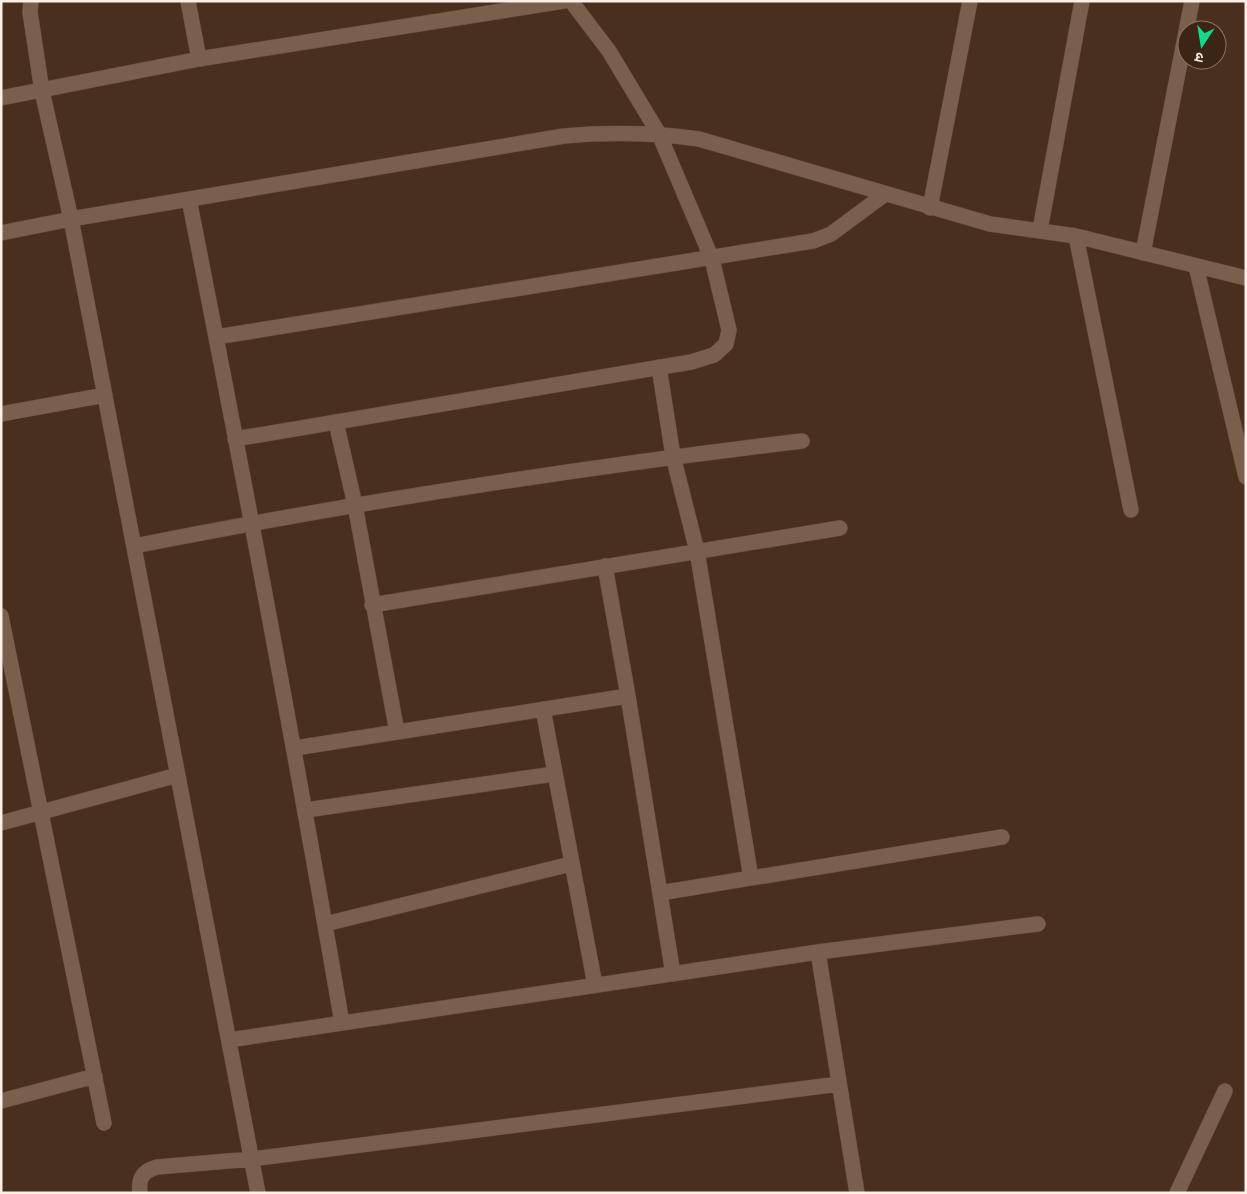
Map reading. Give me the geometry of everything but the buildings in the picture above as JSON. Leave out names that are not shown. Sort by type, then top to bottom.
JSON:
[{"type":"street","points":[[31,1],[30,12],[42,91],[71,219],[258,1193]]},
{"type":"street","points":[[188,1],[199,59]]},
{"type":"street","points":[[1,98],[199,59],[564,1]]},
{"type":"street","points":[[235,439],[659,368],[714,355],[726,344],[729,330],[712,259],[659,134],[608,52],[570,1]]},
{"type":"street","points":[[930,208],[970,1]]},
{"type":"street","points":[[1040,230],[1082,1]]},
{"type":"street","points":[[1143,253],[1192,1]]},
{"type":"street","points":[[1,233],[71,219],[564,136],[659,134],[699,139],[990,224],[1076,236],[1246,278]]},
{"type":"street","points":[[216,337],[712,259],[813,241],[832,234],[885,194]]},
{"type":"street","points":[[189,199],[295,748],[342,1023]]},
{"type":"street","points":[[1076,236],[1131,510]]},
{"type":"street","points":[[1196,266],[1246,477]]},
{"type":"street","points":[[659,368],[673,456],[697,551],[751,878]]},
{"type":"street","points":[[1,414],[105,396]]},
{"type":"street","points":[[336,422],[355,505],[397,732]]},
{"type":"street","points":[[134,546],[251,522],[355,505],[673,456],[802,441]]},
{"type":"street","points":[[372,605],[840,528]]},
{"type":"street","points":[[605,566],[673,974]]},
{"type":"street","points":[[1,616],[7,676],[43,812],[104,1123]]},
{"type":"street","points":[[295,748],[628,696]]},
{"type":"street","points":[[543,709],[595,985]]},
{"type":"street","points":[[306,810],[554,774]]},
{"type":"street","points":[[1,822],[178,775]]},
{"type":"street","points":[[660,893],[1002,837]]},
{"type":"street","points":[[325,924],[571,864]]},
{"type":"street","points":[[229,1040],[818,952],[1038,924]]},
{"type":"street","points":[[818,952],[857,1193]]},
{"type":"street","points":[[1,1101],[94,1076]]},
{"type":"street","points":[[140,1193],[139,1185],[142,1174],[148,1170],[839,1084]]},
{"type":"street","points":[[1177,1193],[1225,1091]]}]
